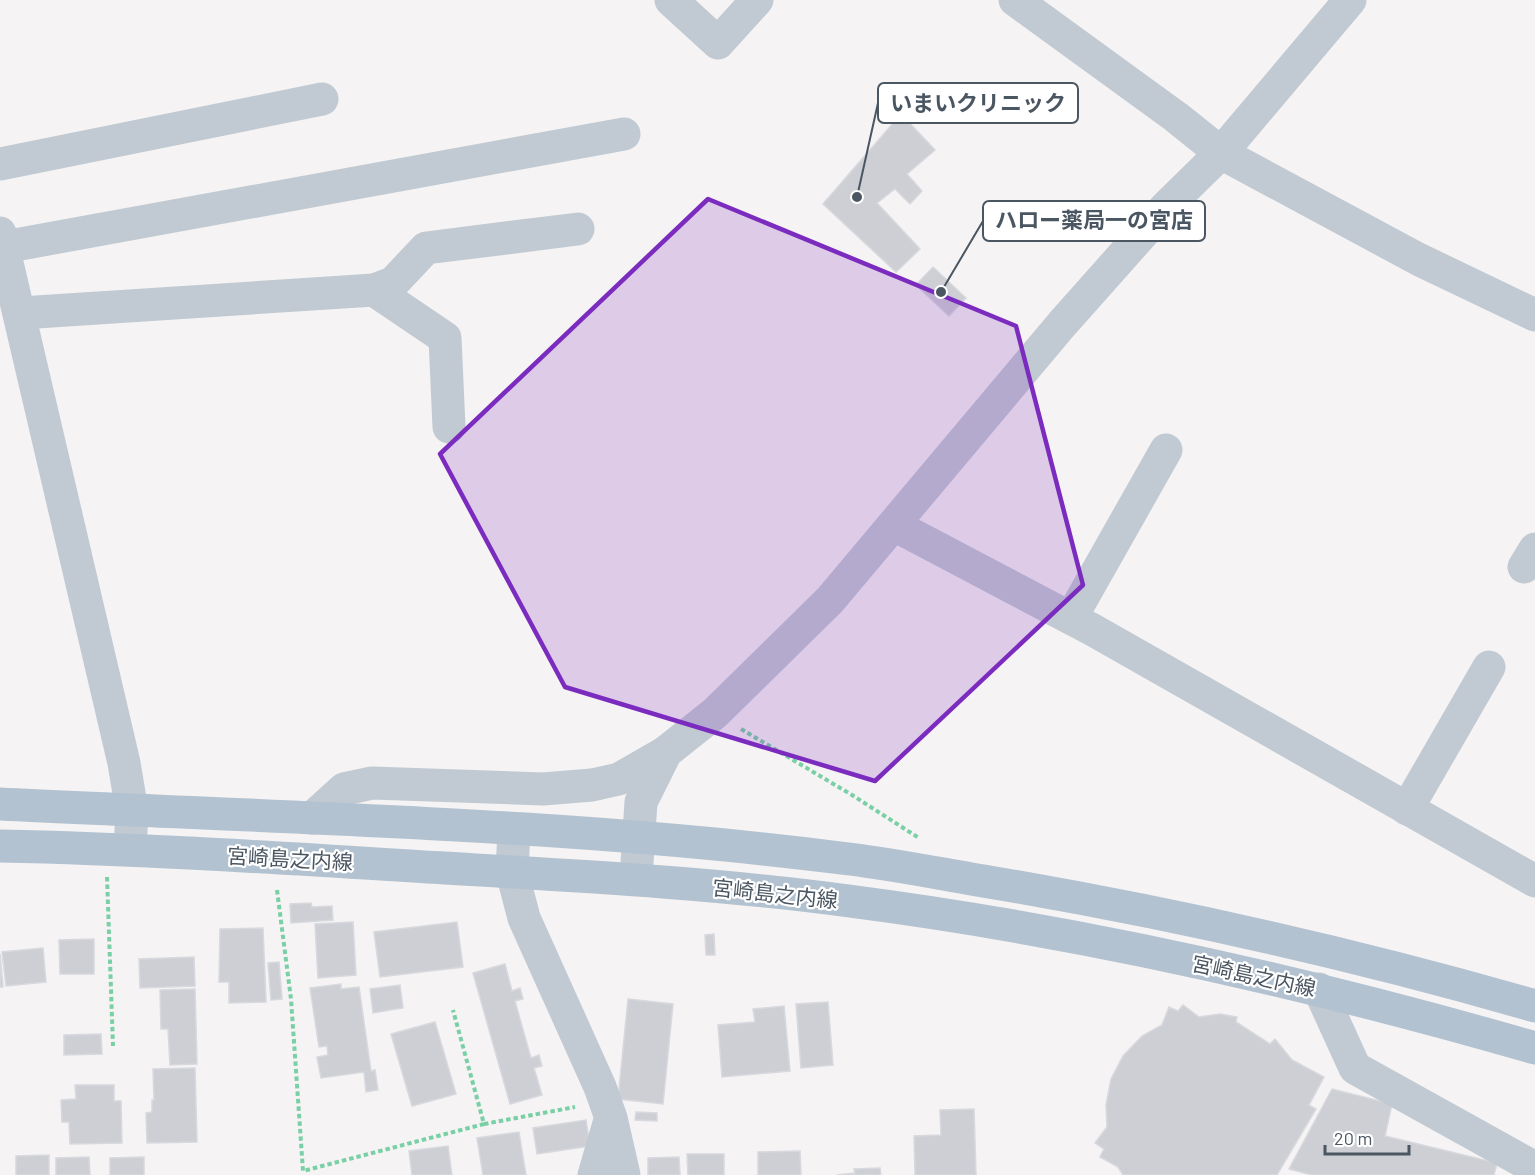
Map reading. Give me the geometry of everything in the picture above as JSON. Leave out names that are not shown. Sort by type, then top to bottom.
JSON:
[{"type":"main road","name":"宮崎島之内線","points":[[0,804],[312,818],[638,838],[850,859],[1188,919],[1463,985],[1535,1006]]},
{"type":"main road","name":"宮崎島之内線","points":[[0,846],[119,849],[636,878],[849,901],[1080,938],[1318,989],[1535,1048]]},
{"type":"street","points":[[671,0],[718,43],[757,0]]},
{"type":"street","points":[[1015,0],[1176,117],[1221,153],[1418,260],[1535,315]]},
{"type":"street","points":[[312,818],[344,789],[372,783],[543,789],[592,785],[619,778],[666,752],[715,713],[830,600],[1062,324],[1166,207],[1221,153],[1350,0]]},
{"type":"street","points":[[0,164],[322,99]]},
{"type":"street","points":[[119,849],[132,810],[124,763],[21,313],[2,240],[624,134]]},
{"type":"street","points":[[21,313],[374,290],[393,283],[426,248],[578,229]]},
{"type":"street","points":[[374,290],[445,338],[449,427]]},
{"type":"street","points":[[1071,618],[1166,450]]},
{"type":"street","points":[[894,525],[1071,618],[1535,880]]},
{"type":"street","points":[[1407,809],[1490,667]]},
{"type":"street","points":[[636,878],[641,802],[666,752]]},
{"type":"street","points":[[514,830],[512,872],[524,918],[608,1110],[624,1175]]},
{"type":"street","points":[[1318,989],[1355,1068],[1535,1168]]},
{"type":"street","points":[[594,1175],[608,1110]]},
{"type":"path","points":[[715,713],[925,842]]},
{"type":"path","points":[[112,1046],[119,849]]},
{"type":"path","points":[[277,890],[291,999],[303,1171],[484,1124],[608,1110]]},
{"type":"path","points":[[453,1010],[484,1124]]},
{"type":"highlighted area","points":[[708,199],[1016,326],[1083,585],[875,781],[565,687],[440,454]]},
{"type":"building","points":[[901,114],[935,150],[907,174],[922,191],[910,204],[895,189],[877,203],[920,249],[896,272],[823,204]]},
{"type":"building","points":[[933,267],[966,298],[949,316],[916,285]]},
{"type":"building","points":[[311,903],[312,907],[332,906],[333,920],[291,923],[290,904]]},
{"type":"building","points":[[353,922],[356,975],[318,978],[315,924]]},
{"type":"building","points":[[457,922],[463,967],[380,977],[374,932]]},
{"type":"building","points":[[263,928],[266,1002],[229,1003],[229,982],[219,982],[220,929]]},
{"type":"building","points":[[714,934],[715,955],[706,955],[705,935]]},
{"type":"building","points":[[94,939],[94,974],[60,974],[59,940]]},
{"type":"building","points":[[43,948],[46,982],[6,986],[2,952]]},
{"type":"building","points":[[0,954],[3,987],[0,987]]},
{"type":"building","points":[[194,957],[195,986],[140,988],[139,959]]},
{"type":"building","points":[[279,962],[282,999],[271,1000],[268,963]]},
{"type":"building","points":[[505,964],[512,991],[520,988],[523,999],[515,1001],[531,1058],[539,1055],[542,1066],[534,1068],[542,1095],[510,1104],[473,973]]},
{"type":"building","points":[[341,984],[341,989],[359,987],[371,1071],[375,1070],[378,1090],[366,1092],[364,1072],[321,1078],[317,1057],[328,1055],[327,1046],[319,1047],[310,988]]},
{"type":"building","points":[[400,985],[403,1008],[373,1013],[370,989]]},
{"type":"building","points":[[195,989],[197,1064],[170,1065],[168,1029],[161,1029],[160,990]]},
{"type":"building","points":[[628,999],[673,1004],[663,1104],[618,1099]]},
{"type":"building","points":[[828,1002],[833,1065],[801,1068],[796,1004]]},
{"type":"building","points":[[1183,1005],[1199,1017],[1220,1014],[1237,1017],[1236,1022],[1270,1044],[1275,1039],[1292,1060],[1324,1077],[1309,1105],[1316,1109],[1277,1175],[1123,1175],[1118,1167],[1100,1157],[1104,1149],[1095,1143],[1107,1127],[1106,1105],[1111,1079],[1123,1056],[1142,1036],[1162,1025],[1169,1007],[1178,1011]]},
{"type":"building","points":[[784,1006],[790,1071],[722,1077],[718,1025],[755,1022],[753,1009]]},
{"type":"building","points":[[435,1022],[456,1094],[412,1106],[391,1034]]},
{"type":"building","points":[[101,1034],[102,1054],[64,1055],[64,1035]]},
{"type":"building","points":[[195,1068],[197,1142],[147,1143],[146,1113],[152,1112],[152,1100],[154,1100],[153,1069]]},
{"type":"building","points":[[75,1085],[114,1085],[114,1101],[121,1101],[122,1143],[70,1144],[69,1122],[62,1122],[61,1100],[76,1099]]},
{"type":"building","points":[[1332,1089],[1392,1104],[1385,1136],[1497,1163],[1494,1175],[1312,1175],[1289,1169]]},
{"type":"building","points":[[974,1109],[976,1175],[915,1175],[914,1136],[941,1135],[940,1110]]},
{"type":"building","points":[[636,1112],[657,1113],[657,1121],[635,1120]]},
{"type":"building","points":[[586,1120],[590,1146],[537,1154],[533,1128]]},
{"type":"building","points":[[519,1132],[526,1175],[483,1175],[477,1138]]},
{"type":"building","points":[[448,1146],[452,1175],[412,1175],[409,1151]]},
{"type":"building","points":[[800,1151],[801,1175],[758,1175],[758,1152]]},
{"type":"building","points":[[687,1154],[724,1154],[724,1175],[688,1175]]},
{"type":"building","points":[[49,1155],[49,1175],[16,1175],[16,1156]]},
{"type":"building","points":[[89,1157],[90,1175],[56,1175],[56,1158]]},
{"type":"building","points":[[144,1157],[144,1175],[110,1175],[110,1158]]},
{"type":"building","points":[[679,1157],[680,1175],[648,1175],[648,1158]]},
{"type":"building","points":[[880,1168],[881,1175],[837,1175],[855,1173],[854,1169]]},
{"type":"place","name":"いまいクリニック","points":[[857,197]]},
{"type":"place","name":"ハロー薬局一の宮店","points":[[941,292]]}]
